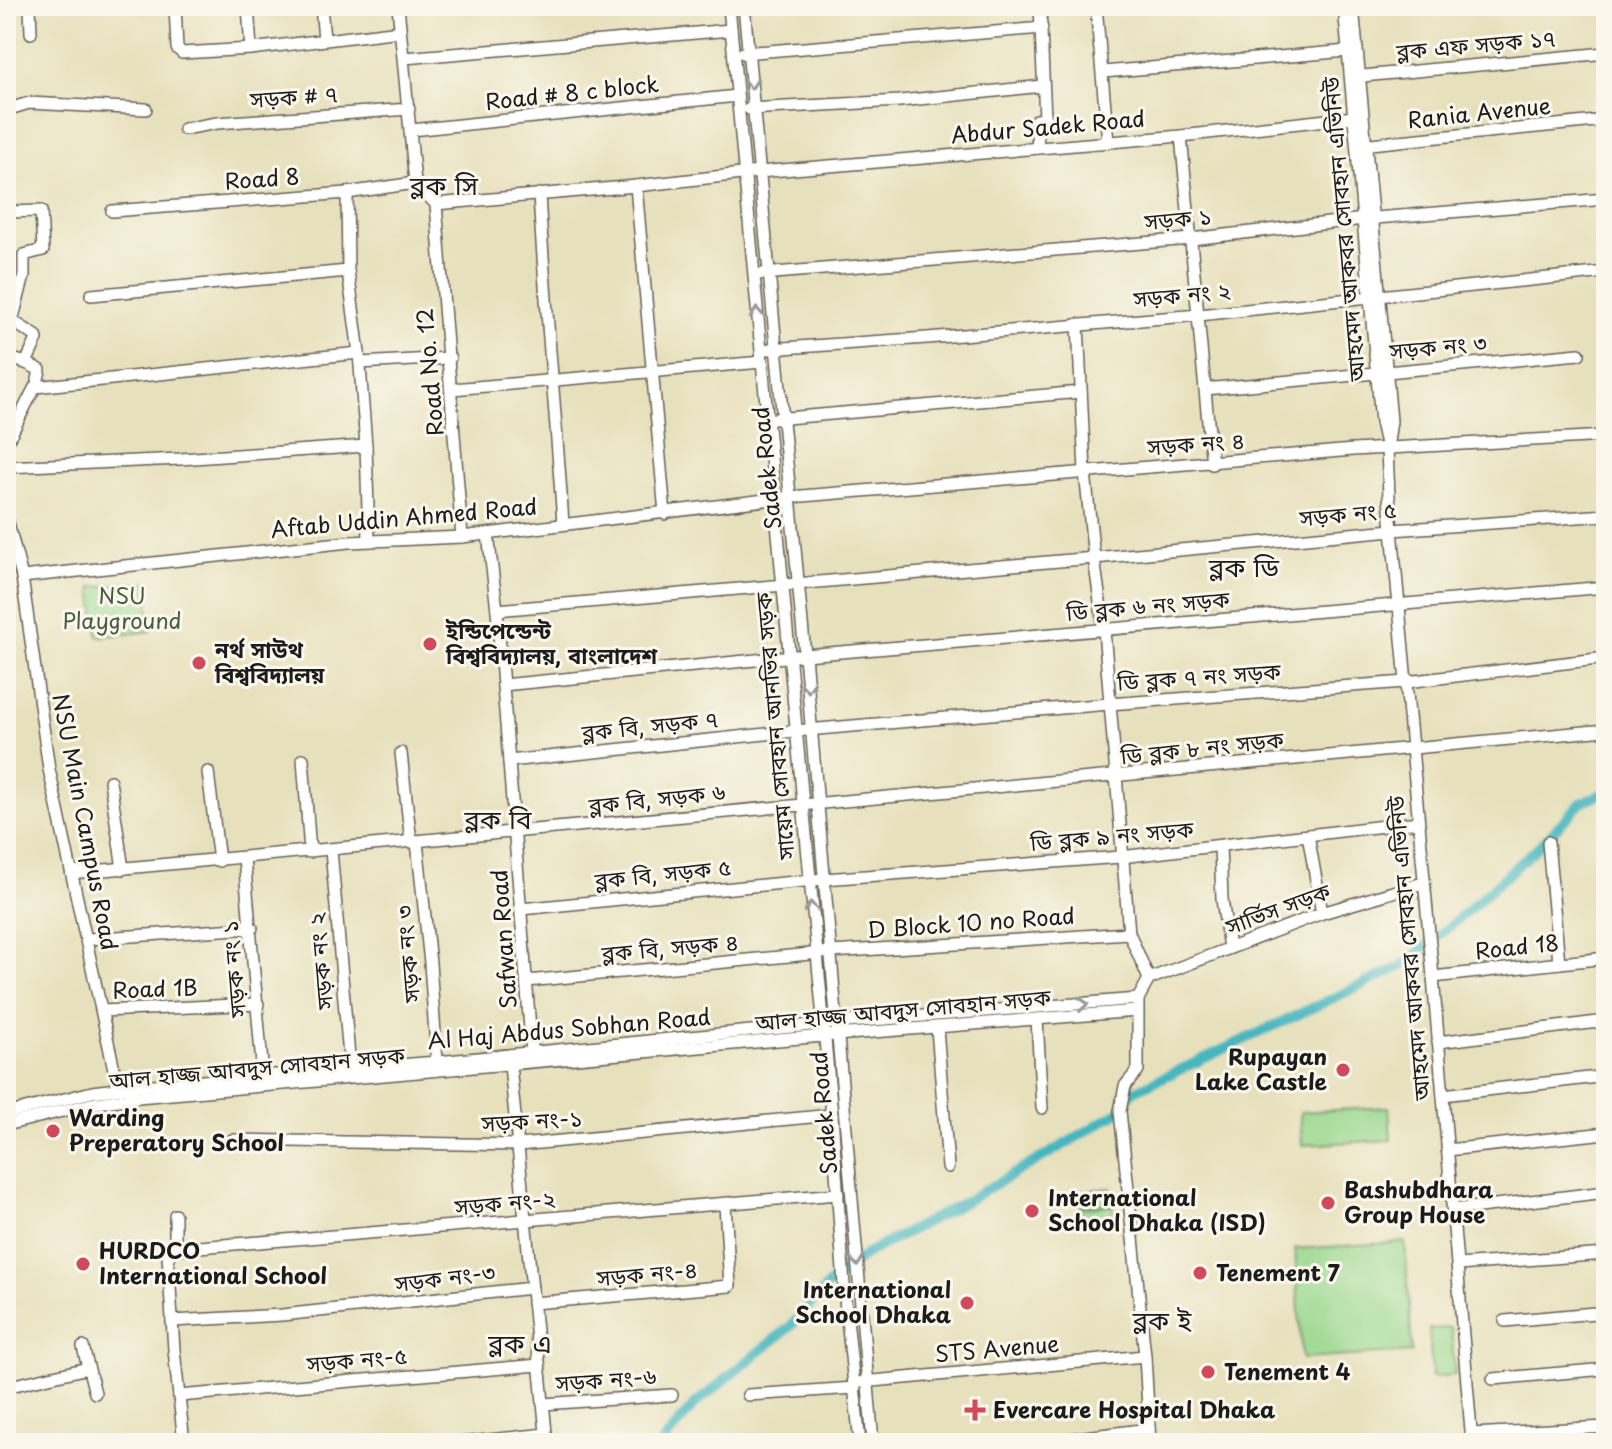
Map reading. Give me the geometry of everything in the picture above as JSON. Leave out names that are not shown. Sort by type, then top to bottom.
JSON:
[{"type":"street","points":[[30,6],[31,33]]},
{"type":"street","points":[[175,6],[177,48],[182,53],[400,31]]},
{"type":"street","points":[[248,6],[254,48]]},
{"type":"street","points":[[321,6],[324,39]]},
{"type":"street","points":[[398,6],[415,183],[436,204]]},
{"type":"street","name":"সায়েম সোবহান আনভির সড়ক","points":[[729,6],[860,1443]]},
{"type":"street","points":[[744,6],[775,349]]},
{"type":"street","points":[[1038,148],[1036,120],[1045,119],[1040,6]]},
{"type":"street","points":[[1096,6],[1108,142]]},
{"type":"street","name":"আহমেদ আকবর সোবহান এভিনিউ","points":[[1344,6],[1348,51],[1355,76],[1382,372],[1381,422],[1387,449],[1472,1439]]},
{"type":"street","name":"আহমেদ আকবর সোবহান এভিনিউ","points":[[1353,6],[1354,117],[1361,144]]},
{"type":"street","points":[[733,53],[1042,28]]},
{"type":"street","points":[[404,58],[731,30]]},
{"type":"street","points":[[1103,72],[1348,51]]},
{"type":"street","name":"ব্লক এফ সড়ক ১৭","points":[[1355,76],[1606,53]]},
{"type":"street","points":[[739,110],[900,101],[1043,86]]},
{"type":"street","name":"Road # 8 c block","points":[[411,130],[737,96]]},
{"type":"street","points":[[6,110],[29,103],[146,109]]},
{"type":"street","name":"সড়ক # ৭","points":[[184,129],[217,123],[409,109]]},
{"type":"street","name":"Abdur Sadek Road","points":[[436,204],[759,172],[1181,136],[1354,117]]},
{"type":"street","name":"Rania Avenue","points":[[1361,144],[1606,120]]},
{"type":"street","points":[[1181,136],[1212,464]]},
{"type":"street","name":"Road 8","points":[[112,211],[347,193],[415,183]]},
{"type":"street","points":[[636,186],[665,514]]},
{"type":"street","points":[[347,193],[348,271],[366,446],[369,540]]},
{"type":"street","points":[[539,194],[563,524]]},
{"type":"street","name":"সড়ক ১","points":[[754,274],[1191,239],[1368,219],[1606,199]]},
{"type":"street","name":"Road No. 12","points":[[436,204],[462,537]]},
{"type":"street","points":[[6,212],[41,211],[43,250],[24,255],[24,275],[12,321],[36,336],[26,363]]},
{"type":"street","points":[[91,295],[348,271]]},
{"type":"street","name":"সড়ক নং ২","points":[[760,349],[1199,315],[1606,272]]},
{"type":"street","points":[[1078,324],[1085,472],[1104,630],[1129,933],[1149,979],[1137,1005],[1138,1070],[1125,1086],[1120,1111],[1145,1356],[1150,1443]]},
{"type":"street","name":"Sadek Road","points":[[775,349],[812,730],[873,1443]]},
{"type":"street","name":"সড়ক নং ৩","points":[[1205,389],[1579,354]]},
{"type":"street","points":[[6,357],[40,370],[37,383],[6,444]]},
{"type":"street","points":[[37,383],[359,358],[450,358]]},
{"type":"street","points":[[452,389],[762,362]]},
{"type":"street","points":[[767,419],[1081,392]]},
{"type":"street","name":"সড়ক নং ৪","points":[[790,497],[1387,449],[1606,436]]},
{"type":"street","points":[[6,467],[366,446]]},
{"type":"street","name":"Aftab Uddin Ahmed Road","points":[[22,577],[369,540],[462,537],[790,497]]},
{"type":"street","name":"NSU Main Campus Road","points":[[6,515],[22,577],[49,769],[118,1088]]},
{"type":"street","name":"সড়ক নং ৫","points":[[497,610],[1392,530],[1606,515]]},
{"type":"street","name":"Safwan Road","points":[[488,534],[516,833],[532,1054]]},
{"type":"street","name":"ডি ব্লক ৬ নং সড়ক","points":[[503,685],[805,655],[1606,587]]},
{"type":"street","name":"ডি ব্লক ৭ নং সড়ক","points":[[795,731],[1406,682],[1606,658]]},
{"type":"street","name":"ডি ব্লক ৮ নং সড়ক","points":[[802,804],[1606,730]]},
{"type":"street","name":"ব্লক বি, সড়ক ৭","points":[[509,761],[795,731]]},
{"type":"street","name":"সড়ক নং ৩","points":[[401,753],[430,963],[437,1062]]},
{"type":"street","points":[[303,759],[310,852]]},
{"type":"street","points":[[208,772],[219,861]]},
{"type":"street","points":[[110,781],[123,869]]},
{"type":"street","name":"ব্লক বি, সড়ক ৬","points":[[72,873],[802,804]]},
{"type":"street","name":"ডি ব্লক ৯ নং সড়ক","points":[[809,880],[1121,857],[1418,822]]},
{"type":"street","points":[[1308,835],[1322,913]]},
{"type":"street","points":[[1548,842],[1559,963]]},
{"type":"street","points":[[1220,846],[1222,899],[1229,948]]},
{"type":"street","name":"সড়ক নং ২","points":[[331,850],[350,1068]]},
{"type":"street","name":"সড়ক নং ১","points":[[244,858],[263,1076]]},
{"type":"street","name":"ব্লক বি, সড়ক ৫","points":[[521,909],[809,880]]},
{"type":"street","name":"সার্ভিস সড়ক","points":[[1149,979],[1322,913],[1423,883]]},
{"type":"street","points":[[87,939],[252,928]]},
{"type":"street","name":"D Block 10 no Road","points":[[816,955],[1129,933]]},
{"type":"street","name":"ব্লক বি, সড়ক ৪","points":[[527,981],[816,955]]},
{"type":"street","name":"Road 18","points":[[1433,977],[1606,958]]},
{"type":"street","name":"Road 1B","points":[[102,1011],[258,1004]]},
{"type":"street","name":"Al Haj Abdus Sobhan Road","points":[[6,1114],[118,1088],[1137,1005]]},
{"type":"street","name":"আল হাজ্জ আবদুস সোবহান সড়ক","points":[[837,1030],[937,1028],[1037,1020],[1137,1005]]},
{"type":"street","points":[[1037,1020],[1042,1108]]},
{"type":"street","points":[[1438,1042],[1606,1021]]},
{"type":"street","points":[[937,1028],[948,1167]]},
{"type":"street","name":"আল হাজ্জ আবদুস সোবহান সড়ক","points":[[6,1125],[91,1104],[138,1097],[510,1065],[823,1030]]},
{"type":"street","points":[[460,1443],[546,1439],[510,1065]]},
{"type":"street","points":[[1443,1095],[1606,1076]]},
{"type":"street","name":"সড়ক নং-১","points":[[232,1140],[519,1145],[832,1115]]},
{"type":"street","points":[[1447,1150],[1606,1133]]},
{"type":"street","points":[[1453,1210],[1606,1192]]},
{"type":"street","name":"সড়ক নং-২","points":[[175,1249],[838,1194]]},
{"type":"street","name":"সড়ক নং-৪","points":[[533,1303],[730,1286],[725,1204]]},
{"type":"street","points":[[175,1215],[175,1249],[168,1256],[184,1443]]},
{"type":"street","points":[[1458,1265],[1606,1254]]},
{"type":"street","name":"সড়ক নং-৩","points":[[172,1321],[363,1308],[532,1288]]},
{"type":"street","points":[[1505,1321],[1606,1312]]},
{"type":"street","name":"STS Avenue","points":[[748,1395],[1145,1356]]},
{"type":"street","name":"সড়ক নং-৫","points":[[179,1396],[539,1365]]},
{"type":"street","points":[[6,1387],[88,1368],[95,1393]]},
{"type":"street","points":[[1493,1379],[1606,1369]]},
{"type":"street","name":"সড়ক নং-৬","points":[[543,1404],[672,1395]]},
{"type":"street","points":[[1472,1439],[1606,1427]]},
{"type":"street","points":[[1037,1443],[1149,1429]]},
{"type":"green space","name":"NSU Playground","points":[[147,582],[151,631],[98,637],[92,587]]},
{"type":"green space","points":[[1389,1107],[1391,1140],[1302,1145],[1300,1112]]},
{"type":"green space","points":[[1111,1188],[1112,1204],[1080,1206],[1079,1191]]},
{"type":"green space","points":[[1113,1206],[1114,1221],[1082,1223],[1081,1208]]},
{"type":"green space","points":[[1405,1242],[1412,1352],[1302,1359],[1295,1249]]},
{"type":"green space","points":[[1451,1328],[1455,1375],[1432,1377],[1429,1329]]},
{"type":"waterway","points":[[662,1443],[695,1404],[791,1326],[828,1285],[869,1252],[961,1204],[1120,1111],[1132,1092],[1402,966],[1540,845],[1581,803],[1606,792]]},
{"type":"place","name":"ইন্ডিপেন্ডেন্ট বিশ্ববিদ্যালয়, বাংলাদেশ","points":[[430,644]]},
{"type":"place","name":"নর্থ সাউথ বিশ্ববিদ্যালয়","points":[[199,663]]},
{"type":"place","name":"Rupayan Lake Castle","points":[[1343,1070]]},
{"type":"place","name":"Warding Preperatory School","points":[[53,1131]]},
{"type":"place","name":"Bashubdhara Group House","points":[[1328,1203]]},
{"type":"place","name":"International School Dhaka (ISD)","points":[[1032,1211]]},
{"type":"place","name":"HURDCO International School","points":[[83,1264]]},
{"type":"place","name":"Tenement 7","points":[[1200,1273]]},
{"type":"place","name":"International School Dhaka","points":[[967,1303]]},
{"type":"place","name":"Tenement 4","points":[[1208,1372]]},
{"type":"place","name":"Evercare Hospital Dhaka","points":[[975,1410]]},
{"type":"district","name":"ব্লক সি","points":[[444,186]]},
{"type":"district","name":"ব্লক ডি","points":[[1244,568]]},
{"type":"district","name":"ব্লক বি","points":[[498,820]]},
{"type":"district","name":"ব্লক ই","points":[[1162,1321]]},
{"type":"district","name":"ব্লক এ","points":[[520,1344]]}]
